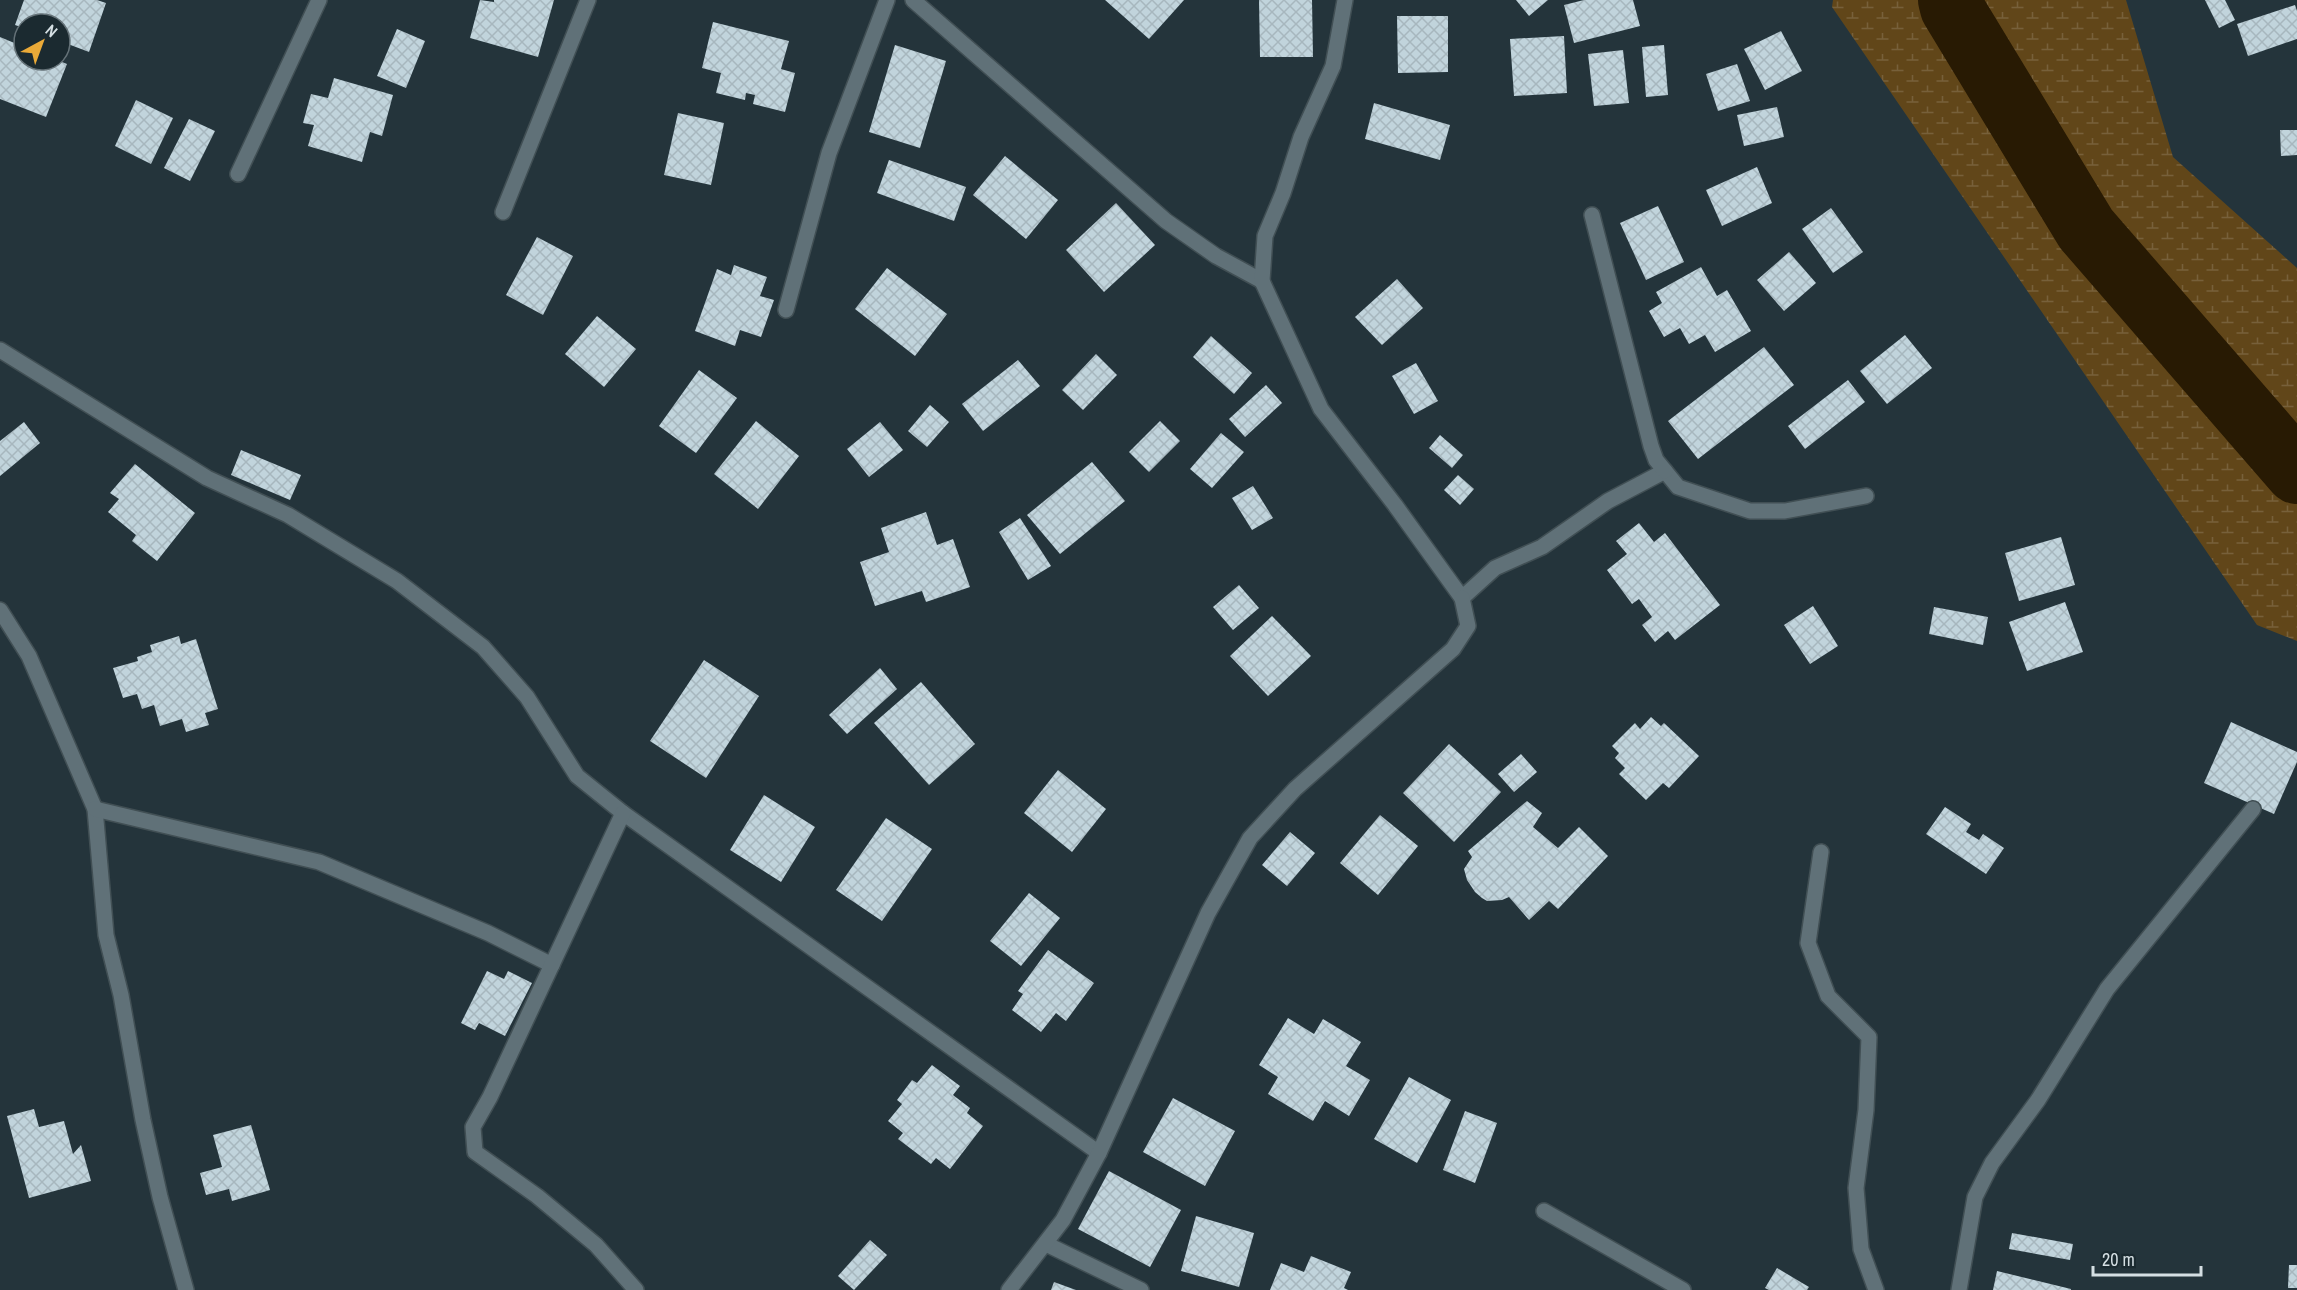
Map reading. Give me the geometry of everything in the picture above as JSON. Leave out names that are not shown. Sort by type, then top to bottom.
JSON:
[{"type":"street","points":[[238,174],[319,0]]},
{"type":"street","points":[[503,212],[588,0]]},
{"type":"street","points":[[786,310],[829,153],[886,0]]},
{"type":"street","points":[[913,0],[1166,221],[1216,255],[1262,281]]},
{"type":"street","points":[[1009,1290],[1063,1220],[1099,1153],[1208,913],[1250,838],[1295,789],[1453,649],[1468,626],[1462,598],[1395,505],[1321,409],[1262,281],[1265,236],[1283,193],[1301,137],[1333,66],[1345,0]]},
{"type":"street","points":[[1592,215],[1651,446],[1656,460],[1678,487],[1750,511],[1785,511],[1866,496]]},
{"type":"street","points":[[0,350],[207,478],[288,515],[397,580],[483,647],[527,697],[577,776],[623,813],[1099,1153]]},
{"type":"street","points":[[1462,598],[1495,568],[1542,548],[1608,501],[1665,471]]},
{"type":"street","points":[[0,610],[29,656],[95,809],[106,935],[122,995],[143,1120],[160,1197],[186,1290]]},
{"type":"street","points":[[95,809],[320,862],[488,933],[552,965]]},
{"type":"street","points":[[1959,1290],[1975,1197],[1992,1163],[2038,1100],[2107,989],[2253,809]]},
{"type":"street","points":[[623,813],[490,1097],[473,1127],[475,1152],[537,1196],[596,1245],[636,1290]]},
{"type":"street","points":[[1821,852],[1808,943],[1828,996],[1869,1037],[1866,1110],[1856,1188],[1861,1249],[1876,1290]]},
{"type":"street","points":[[1544,1211],[1683,1290]]},
{"type":"street","points":[[1046,1244],[1141,1290]]},
{"type":"green space","points":[[1833,0],[2126,0],[2173,157],[2297,268],[2297,641],[2257,625],[1832,7]]},
{"type":"building","points":[[24,0],[97,0],[106,3],[89,52],[72,46],[72,12],[20,12]]},
{"type":"building","points":[[480,0],[494,2],[494,0],[554,0],[538,57],[470,38]]},
{"type":"building","points":[[1105,0],[1184,0],[1149,39]]},
{"type":"building","points":[[1259,0],[1312,0],[1313,57],[1260,57]]},
{"type":"building","points":[[1516,0],[1548,0],[1529,16]]},
{"type":"building","points":[[1584,0],[1633,0],[1640,26],[1574,43],[1564,5]]},
{"type":"building","points":[[2205,0],[2225,0],[2235,20],[2219,28]]},
{"type":"building","points":[[2295,5],[2297,39],[2248,56],[2237,24]]},
{"type":"building","points":[[1397,16],[1448,16],[1448,72],[1398,73]]},
{"type":"building","points":[[713,22],[789,41],[781,69],[795,73],[785,112],[753,104],[755,95],[746,93],[745,100],[716,93],[721,73],[702,68]]},
{"type":"building","points":[[397,29],[425,41],[406,88],[377,76]]},
{"type":"building","points":[[1781,31],[1802,71],[1765,90],[1744,49]]},
{"type":"building","points":[[1564,36],[1567,93],[1514,96],[1510,39]]},
{"type":"building","points":[[0,37],[12,42],[12,72],[64,72],[46,117],[0,99]]},
{"type":"building","points":[[895,45],[946,61],[920,148],[869,132]]},
{"type":"building","points":[[1664,45],[1668,95],[1646,97],[1642,47]]},
{"type":"building","points":[[1623,50],[1629,103],[1594,106],[1588,54]]},
{"type":"building","points":[[1737,64],[1750,101],[1718,111],[1706,74]]},
{"type":"building","points":[[334,78],[393,95],[382,136],[370,132],[362,162],[308,146],[314,125],[303,123],[311,94],[328,98]]},
{"type":"building","points":[[136,100],[173,118],[151,164],[115,146]]},
{"type":"building","points":[[1374,103],[1450,125],[1440,160],[1365,139]]},
{"type":"building","points":[[1777,107],[1784,137],[1744,146],[1737,115]]},
{"type":"building","points":[[678,113],[724,123],[711,185],[664,175]]},
{"type":"building","points":[[189,119],[215,131],[190,181],[164,168]]},
{"type":"building","points":[[2280,130],[2297,130],[2297,155],[2281,156]]},
{"type":"building","points":[[1005,156],[1058,200],[1026,239],[973,195]]},
{"type":"building","points":[[889,160],[966,187],[954,221],[877,193]]},
{"type":"building","points":[[1757,167],[1772,203],[1722,226],[1706,190]]},
{"type":"building","points":[[1116,203],[1155,245],[1104,292],[1066,250]]},
{"type":"building","points":[[1658,206],[1684,262],[1646,280],[1620,223]]},
{"type":"building","points":[[1831,208],[1863,252],[1833,273],[1802,229]]},
{"type":"building","points":[[537,237],[573,256],[543,315],[506,295]]},
{"type":"building","points":[[1789,252],[1816,283],[1784,311],[1757,280]]},
{"type":"building","points":[[734,265],[767,277],[760,296],[774,300],[761,337],[740,330],[735,346],[695,331],[717,269],[731,275]]},
{"type":"building","points":[[1701,267],[1717,296],[1727,290],[1751,331],[1715,352],[1705,335],[1689,344],[1680,328],[1664,337],[1649,311],[1662,303],[1656,292]]},
{"type":"building","points":[[887,268],[947,314],[915,356],[855,309]]},
{"type":"building","points":[[1397,279],[1423,308],[1382,345],[1355,317]]},
{"type":"building","points":[[597,316],[636,349],[604,387],[565,354]]},
{"type":"building","points":[[1905,335],[1932,368],[1887,404],[1860,371]]},
{"type":"building","points":[[1211,336],[1252,373],[1234,394],[1193,357]]},
{"type":"building","points":[[1764,347],[1794,385],[1698,459],[1668,421]]},
{"type":"building","points":[[1096,354],[1117,375],[1083,410],[1062,390]]},
{"type":"building","points":[[1018,360],[1040,386],[983,431],[962,404]]},
{"type":"building","points":[[1416,363],[1438,401],[1414,414],[1392,376]]},
{"type":"building","points":[[699,370],[737,398],[696,453],[659,426]]},
{"type":"building","points":[[1848,380],[1865,402],[1805,449],[1788,426]]},
{"type":"building","points":[[1266,385],[1282,403],[1245,437],[1229,419]]},
{"type":"building","points":[[930,405],[949,422],[927,447],[908,431]]},
{"type":"building","points":[[756,421],[799,456],[758,509],[714,474]]},
{"type":"building","points":[[1160,421],[1180,441],[1149,472],[1129,452]]},
{"type":"building","points":[[24,422],[40,443],[0,476],[0,441]]},
{"type":"building","points":[[880,422],[903,450],[869,477],[847,449]]},
{"type":"building","points":[[1221,433],[1244,452],[1212,488],[1190,469]]},
{"type":"building","points":[[1440,435],[1463,455],[1452,468],[1429,448]]},
{"type":"building","points":[[241,450],[301,475],[290,500],[231,475]]},
{"type":"building","points":[[1092,462],[1125,501],[1060,554],[1027,515]]},
{"type":"building","points":[[135,464],[195,513],[157,561],[132,541],[136,535],[108,512],[119,499],[110,493]]},
{"type":"building","points":[[1458,475],[1474,489],[1460,505],[1444,490]]},
{"type":"building","points":[[1253,486],[1273,518],[1252,530],[1232,498]]},
{"type":"building","points":[[926,512],[937,545],[953,539],[970,587],[926,602],[922,591],[875,606],[860,562],[889,552],[881,528]]},
{"type":"building","points":[[1020,518],[1051,566],[1028,580],[999,532]]},
{"type":"building","points":[[1639,523],[1654,542],[1665,533],[1720,605],[1675,640],[1668,631],[1655,642],[1642,625],[1652,617],[1639,599],[1632,604],[1607,570],[1627,554],[1616,541]]},
{"type":"building","points":[[2061,537],[2075,585],[2019,601],[2005,553]]},
{"type":"building","points":[[1239,585],[1259,608],[1233,630],[1213,607]]},
{"type":"building","points":[[2065,602],[2083,652],[2027,671],[2009,622]]},
{"type":"building","points":[[1813,606],[1838,646],[1810,664],[1784,625]]},
{"type":"building","points":[[1934,607],[1988,617],[1983,645],[1929,634]]},
{"type":"building","points":[[1272,616],[1311,656],[1268,696],[1230,656]]},
{"type":"building","points":[[179,636],[181,644],[196,639],[218,709],[205,713],[209,725],[186,732],[182,719],[160,726],[154,705],[142,709],[137,694],[123,698],[113,668],[138,661],[137,657],[152,652],[150,645]]},
{"type":"building","points":[[704,660],[759,696],[706,778],[650,741]]},
{"type":"building","points":[[880,668],[897,689],[847,734],[829,715]]},
{"type":"building","points":[[921,682],[975,744],[929,785],[874,723]]},
{"type":"building","points":[[1651,717],[1661,726],[1664,723],[1699,756],[1669,788],[1663,783],[1646,800],[1619,774],[1625,768],[1615,758],[1619,753],[1612,746],[1635,723],[1640,729]]},
{"type":"building","points":[[2231,722],[2297,752],[2297,762],[2274,814],[2204,783]]},
{"type":"building","points":[[1449,744],[1501,792],[1454,842],[1403,793]]},
{"type":"building","points":[[1521,754],[1537,772],[1514,792],[1498,774]]},
{"type":"building","points":[[1058,770],[1106,809],[1072,852],[1024,813]]},
{"type":"building","points":[[764,795],[815,827],[781,882],[730,850]]},
{"type":"building","points":[[1527,801],[1542,813],[1533,827],[1558,848],[1579,827],[1608,856],[1558,909],[1549,901],[1529,920],[1509,897],[1487,901],[1482,898],[1467,880],[1464,869],[1472,857],[1468,851]]},
{"type":"building","points":[[1945,807],[1971,824],[1966,832],[1979,840],[1983,834],[2004,848],[1986,874],[1926,834]]},
{"type":"building","points":[[1380,815],[1418,846],[1378,895],[1340,863]]},
{"type":"building","points":[[886,818],[932,849],[882,921],[836,890]]},
{"type":"building","points":[[1290,832],[1315,853],[1287,886],[1262,865]]},
{"type":"building","points":[[1029,893],[1060,918],[1021,966],[990,941]]},
{"type":"building","points":[[1048,950],[1094,983],[1066,1021],[1056,1013],[1041,1032],[1012,1010],[1023,994],[1018,991]]},
{"type":"building","points":[[487,971],[504,979],[508,971],[532,983],[505,1036],[479,1023],[475,1030],[461,1023]]},
{"type":"building","points":[[1288,1018],[1314,1034],[1323,1019],[1361,1042],[1346,1066],[1370,1080],[1349,1116],[1325,1101],[1313,1121],[1268,1094],[1278,1077],[1259,1065]]},
{"type":"building","points":[[932,1065],[960,1086],[953,1095],[970,1108],[967,1113],[983,1126],[950,1169],[936,1158],[931,1164],[898,1139],[903,1133],[888,1121],[902,1104],[897,1100],[912,1080],[917,1083]]},
{"type":"building","points":[[1409,1077],[1451,1100],[1417,1163],[1374,1139]]},
{"type":"building","points":[[1173,1098],[1235,1131],[1205,1186],[1143,1152]]},
{"type":"building","points":[[34,1109],[39,1127],[64,1121],[73,1154],[81,1145],[91,1181],[29,1198],[7,1116]]},
{"type":"building","points":[[1465,1111],[1497,1123],[1475,1183],[1443,1170]]},
{"type":"building","points":[[251,1125],[270,1190],[232,1201],[229,1189],[206,1195],[200,1173],[222,1167],[213,1135]]},
{"type":"building","points":[[1109,1171],[1181,1210],[1150,1267],[1078,1229]]},
{"type":"building","points":[[1196,1216],[1254,1233],[1239,1287],[1181,1271]]},
{"type":"building","points":[[2012,1233],[2073,1244],[2070,1260],[2009,1249]]},
{"type":"building","points":[[870,1240],[887,1255],[854,1290],[838,1276]]},
{"type":"building","points":[[1311,1256],[1351,1272],[1344,1288],[1348,1290],[1270,1290],[1281,1263],[1304,1272]]},
{"type":"building","points":[[2289,1265],[2297,1265],[2297,1288],[2288,1288]]},
{"type":"building","points":[[1777,1268],[1809,1287],[1807,1290],[1769,1290],[1765,1288]]},
{"type":"building","points":[[1997,1271],[2071,1289],[2071,1290],[1993,1290]]},
{"type":"building","points":[[1054,1282],[1076,1290],[1051,1290]]},
{"type":"waterway","points":[[1950,0],[1952,8],[2086,229],[2297,472]]}]
